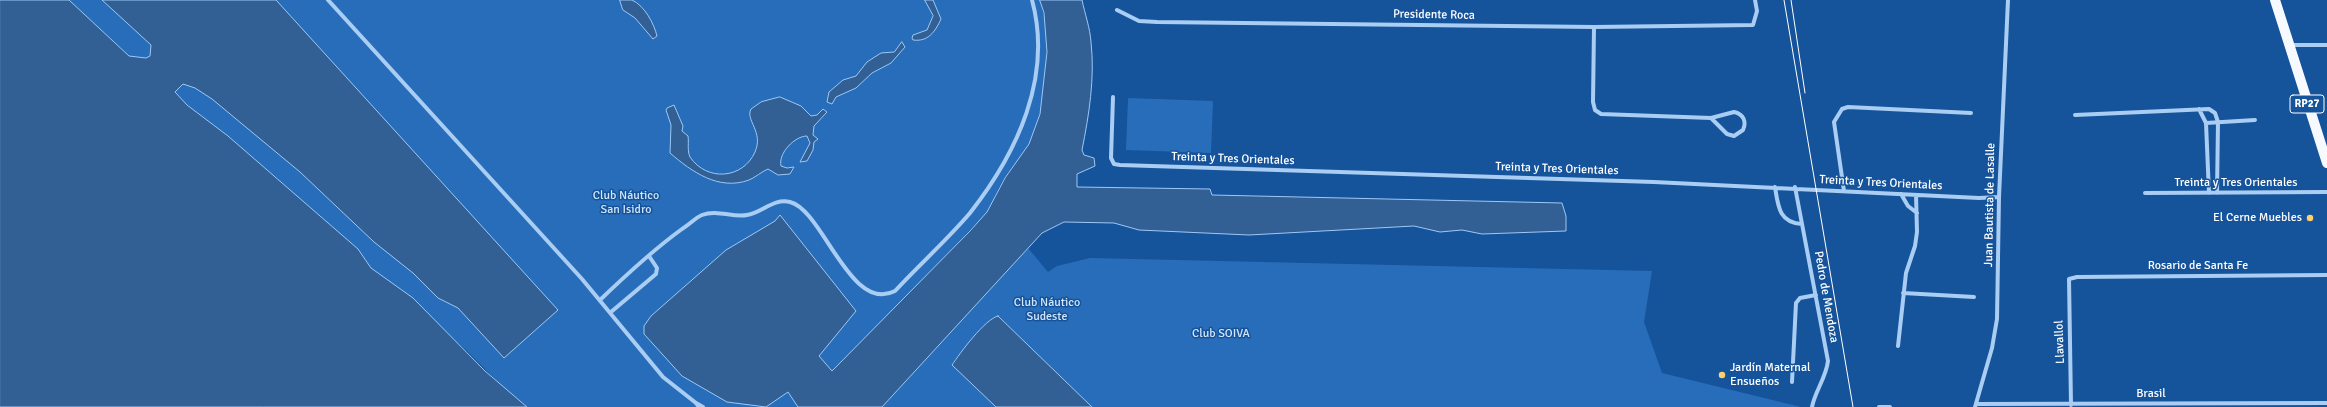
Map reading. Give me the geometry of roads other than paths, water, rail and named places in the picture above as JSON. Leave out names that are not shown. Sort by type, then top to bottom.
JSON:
[{"type":"main road","name":"RP27","points":[[2275,0],[2288,45],[2327,163]]},
{"type":"street","points":[[328,0],[600,300],[663,377],[697,405],[703,407]]},
{"type":"street","points":[[600,300],[649,256],[702,215],[716,213],[746,216],[777,202],[790,202],[805,212],[839,261],[863,286],[878,295],[886,296],[895,292],[972,209],[995,178],[1022,128],[1032,98],[1038,54],[1038,32],[1032,0]]},
{"type":"street","name":"Presidente Roca","points":[[1117,10],[1139,20],[1157,22],[1594,27],[1753,25],[1757,11],[1755,0]]},
{"type":"street","name":"Juan Bautista de Lasalle","points":[[1975,406],[1992,348],[1997,319],[1999,198],[2008,0]]},
{"type":"street","points":[[1594,27],[1593,102],[1595,110],[1601,114],[1711,118],[1730,112],[1738,112],[1744,118],[1745,127],[1741,133],[1730,136],[1711,118]]},
{"type":"street","points":[[2288,45],[2327,45]]},
{"type":"street","name":"Treinta y Tres Orientales","points":[[1113,97],[1111,158],[1114,164],[1775,187],[1999,198]]},
{"type":"street","points":[[1844,191],[1834,122],[1842,109],[1848,107],[1972,113]]},
{"type":"street","points":[[2199,109],[2206,123],[2209,193]]},
{"type":"street","points":[[2076,114],[2209,109],[2215,113],[2218,122],[2217,193]]},
{"type":"street","points":[[2206,123],[2255,120]]},
{"type":"street","points":[[2207,148],[2218,148]]},
{"type":"street","points":[[1775,187],[1779,206],[1785,218],[1792,224],[1802,224]]},
{"type":"street","name":"Pedro de Mendoza","points":[[1795,188],[1828,361],[1827,369],[1814,397],[1812,407]]},
{"type":"street","name":"Treinta y Tres Orientales","points":[[2145,193],[2327,192]]},
{"type":"street","points":[[1901,194],[1908,206],[1917,213]]},
{"type":"street","points":[[1898,346],[1906,272],[1915,246],[1917,213],[1916,195]]},
{"type":"street","points":[[610,312],[656,274],[657,268],[649,256]]},
{"type":"street","name":"Rosario de Santa Fe","points":[[2069,279],[2077,276],[2327,275]]},
{"type":"street","name":"Llavallol","points":[[2069,279],[2071,405]]},
{"type":"street","points":[[1903,293],[1974,297]]},
{"type":"street","points":[[1792,382],[1796,303],[1800,298],[1816,295]]},
{"type":"street","name":"Brasil","points":[[1975,406],[2266,405],[2327,403]]},
{"type":"street","points":[[1879,407],[1890,407]]},
{"type":"tram line","points":[[1784,0],[1853,407]]},
{"type":"tram line","points":[[1791,0],[1805,93]]},
{"type":"place","name":"El Cerne Muebles","points":[[2310,218]]},
{"type":"place","name":"Jardín Maternal Ensueños","points":[[1722,375]]},
{"type":"park label","name":"Club Náutico San Isidro","points":[[626,203]]},
{"type":"park label","name":"Club Náutico Sudeste","points":[[1047,310]]},
{"type":"park label","name":"Club SOIVA","points":[[1221,334]]}]
